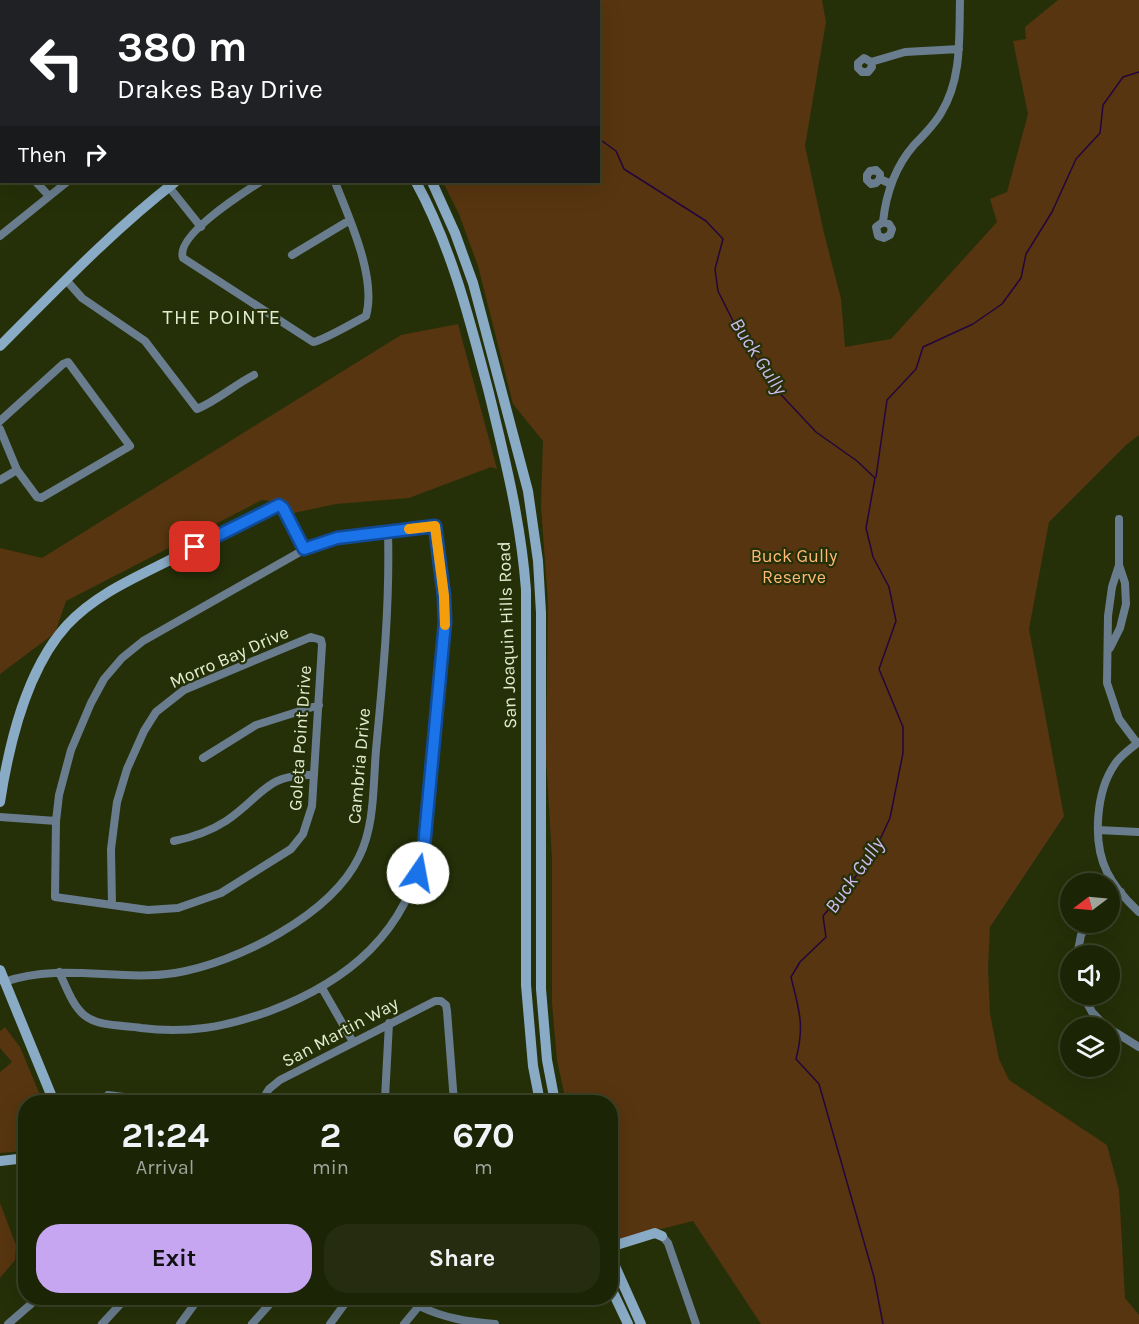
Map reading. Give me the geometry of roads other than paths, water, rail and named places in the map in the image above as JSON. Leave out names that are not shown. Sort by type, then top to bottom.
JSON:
[{"type":"main road","name":"San Joaquin Hills Road","points":[[416,183],[439,230],[463,297],[513,488],[523,542],[526,590],[526,985],[532,1066],[538,1095]]},
{"type":"main road","name":"San Joaquin Hills Road","points":[[432,183],[455,233],[473,283],[528,491],[533,520],[541,613],[540,989],[547,1060],[554,1095]]},
{"type":"main road","points":[[0,346],[86,258],[172,184]]},
{"type":"main road","points":[[0,802],[10,747],[45,655],[66,626],[92,602],[115,588],[279,505],[283,508],[304,549]]},
{"type":"main road","points":[[0,970],[51,1095]]},
{"type":"main road","points":[[0,1161],[18,1159]]},
{"type":"main road","points":[[618,1245],[655,1233],[662,1236]]},
{"type":"main road","points":[[618,1274],[640,1324]]},
{"type":"main road","points":[[618,1304],[627,1324]]},
{"type":"street","points":[[883,222],[891,184],[899,164],[942,112],[953,88],[959,63],[960,0]]},
{"type":"street","points":[[871,62],[905,52],[959,49]]},
{"type":"street","points":[[880,179],[891,184]]},
{"type":"street","points":[[37,183],[49,196]]},
{"type":"street","points":[[0,236],[66,183]]},
{"type":"street","points":[[258,183],[232,200],[201,227],[183,245],[183,258],[313,342],[321,342],[333,332],[366,316],[369,306],[365,267],[335,183]]},
{"type":"street","points":[[172,184],[201,227]]},
{"type":"street","points":[[292,255],[350,220]]},
{"type":"street","points":[[66,281],[82,298],[145,341],[197,409],[207,406],[239,383],[255,375]]},
{"type":"street","points":[[0,421],[54,371],[68,362],[130,446],[127,450],[42,498],[37,497],[17,470],[0,429]]},
{"type":"street","points":[[0,480],[17,470]]},
{"type":"street","points":[[1119,519],[1119,565],[1111,597],[1107,683],[1119,719],[1138,742],[1115,763],[1098,809],[1098,830],[1107,871],[1121,892],[1139,912]]},
{"type":"street","points":[[0,817],[56,821],[58,795],[71,750],[97,690],[117,663],[143,641],[304,549],[337,538],[435,526],[444,596],[445,630],[421,864],[408,897],[386,933],[352,967],[322,988],[289,1004],[233,1024],[202,1030],[160,1030],[99,1022],[89,1018],[75,1004],[59,972]]},
{"type":"street","name":"Cambria Drive","points":[[4,982],[30,974],[174,973],[213,964],[293,924],[326,899],[348,877],[360,857],[370,824],[387,630],[387,532]]},
{"type":"street","points":[[1109,649],[1120,628],[1126,604],[1125,583],[1119,565]]},
{"type":"street","name":"Goleta Point Drive","points":[[56,821],[55,897],[155,910],[193,905],[221,893],[282,856],[296,843],[308,824],[312,806],[322,645],[321,640],[316,637],[306,639]]},
{"type":"street","name":"Morro Bay Drive","points":[[112,905],[111,849],[117,802],[127,769],[144,731],[156,712],[184,690],[306,639]]},
{"type":"street","points":[[203,758],[256,724],[318,705]]},
{"type":"street","points":[[174,842],[201,836],[215,828],[236,814],[275,780],[290,775],[314,775]]},
{"type":"street","points":[[1098,830],[1139,832]]},
{"type":"street","points":[[322,988],[353,1042]]},
{"type":"street","name":"San Martin Way","points":[[265,1095],[280,1080],[430,1002],[441,1001],[446,1005],[447,1011],[453,1095]]},
{"type":"street","points":[[1088,1005],[1097,1017]]},
{"type":"street","points":[[385,1095],[389,1023]]},
{"type":"street","points":[[1120,1035],[1139,1047]]},
{"type":"street","points":[[662,1236],[675,1263],[696,1324]]},
{"type":"street","points":[[8,1324],[30,1305]]},
{"type":"street","points":[[102,1324],[120,1305]]},
{"type":"street","points":[[180,1324],[194,1305]]},
{"type":"street","points":[[252,1324],[269,1305]]},
{"type":"street","points":[[330,1324],[344,1305]]},
{"type":"street","points":[[404,1324],[418,1305]]},
{"type":"street","points":[[424,1305],[436,1314],[467,1322],[495,1324]]},
{"type":"waterway","points":[[876,477],[887,400],[916,369],[923,347],[973,324],[1002,304],[1021,278],[1026,254],[1052,212],[1076,159],[1100,133],[1103,105],[1123,77],[1139,72]]},
{"type":"waterway","name":"Buck Gully","points":[[600,139],[616,151],[624,169],[706,221],[723,239],[715,269],[718,291],[733,321],[772,385],[816,432],[857,461],[875,478],[866,528],[873,557],[889,587],[896,621],[879,669],[903,727],[903,753],[890,818],[876,848],[823,916],[826,937],[800,962],[791,977],[800,1027],[796,1059],[819,1084],[874,1277],[883,1324]]},
{"type":"district","name":"THE POINTE","points":[[222,317]]},
{"type":"park label","name":"Buck Gully Reserve","points":[[794,566]]}]
